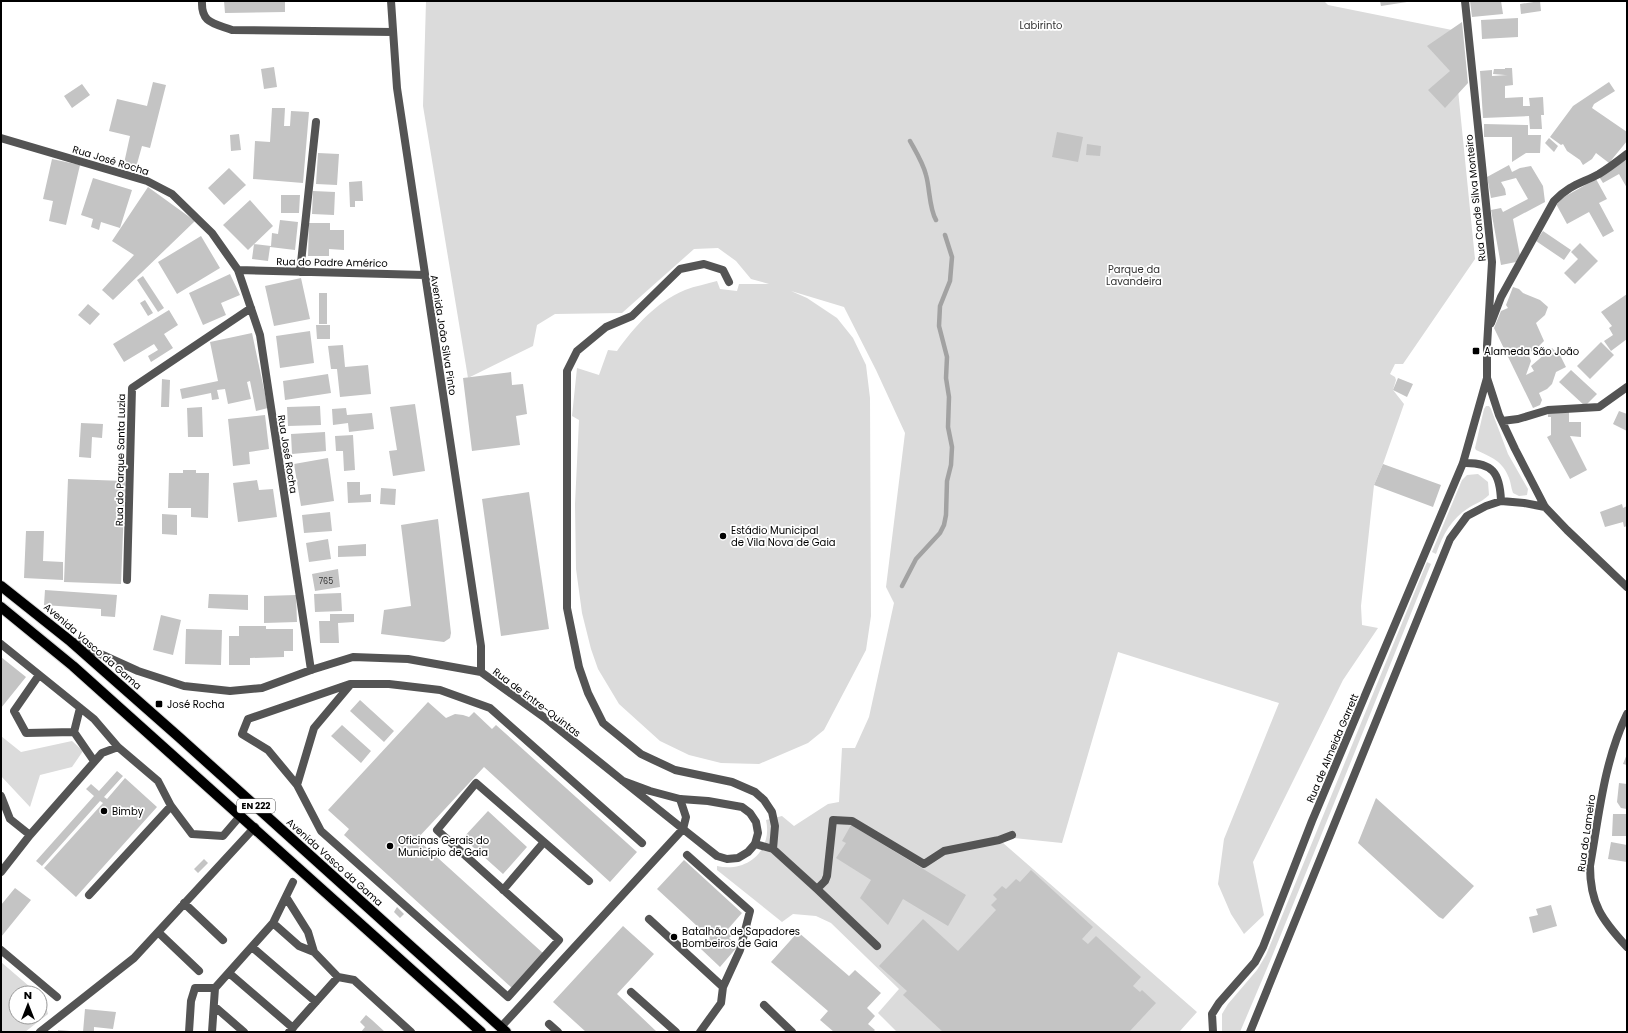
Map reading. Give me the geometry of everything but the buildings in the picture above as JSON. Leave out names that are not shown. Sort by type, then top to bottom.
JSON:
[{"type":"main road","name":"Avenida Vasco da Gama","points":[[1,586],[69,640],[504,1030]]},
{"type":"main road","name":"EN 222","points":[[1,607],[73,666],[482,1032]]},
{"type":"street","points":[[202,1],[202,12],[204,17],[218,25],[232,30],[393,32]]},
{"type":"street","name":"Avenida João Silva Pinto","points":[[391,1],[397,88],[481,646],[481,672]]},
{"type":"street","name":"Rua Conde Silva Monteiro","points":[[1465,1],[1492,262],[1487,378],[1502,421],[1545,508],[1627,587]]},
{"type":"street","points":[[300,272],[316,122]]},
{"type":"street","name":"Rua José Rocha","points":[[1,138],[147,181],[172,194],[212,233],[238,270],[260,335],[311,670]]},
{"type":"street","points":[[1488,332],[1501,297],[1554,201],[1577,183],[1598,174],[1627,154]]},
{"type":"street","points":[[729,282],[723,270],[704,264],[680,269],[632,316],[606,328],[577,351],[567,372],[567,608],[579,667],[588,693],[603,723],[641,754],[675,770],[732,782],[756,792],[764,800],[772,812],[776,826],[773,849]]},
{"type":"street","name":"Rua do Padre Américo","points":[[238,270],[425,275]]},
{"type":"street","name":"Rua do Parque Santa Luzia","points":[[127,580],[132,388],[251,308]]},
{"type":"street","name":"Rua de Almeida Garrett","points":[[1213,1032],[1212,1014],[1255,962],[1262,947],[1312,821],[1463,463],[1487,378]]},
{"type":"street","points":[[1502,421],[1518,419],[1548,410],[1599,407],[1627,387]]},
{"type":"street","points":[[1463,463],[1473,462],[1483,465],[1490,468],[1495,473],[1499,482],[1501,501]]},
{"type":"street","points":[[1250,1032],[1450,539],[1467,516],[1486,506],[1501,501],[1524,503],[1545,508]]},
{"type":"street","points":[[69,640],[138,671],[184,686],[230,691],[262,688],[311,670]]},
{"type":"street","points":[[1,644],[94,719],[118,747],[158,781],[171,806],[192,834],[223,836],[241,815]]},
{"type":"street","name":"Rua de Entre-Quintas","points":[[311,670],[353,657],[408,659],[481,672],[545,718],[623,781],[683,829],[716,856],[727,859],[738,858],[748,852],[755,844],[758,833],[756,822],[750,813],[742,807],[708,801],[680,799],[650,791],[623,781]]},
{"type":"street","points":[[39,675],[14,711],[26,733],[74,732]]},
{"type":"street","points":[[297,785],[314,728],[351,684]]},
{"type":"street","points":[[589,880],[476,783],[436,830],[559,940],[508,997],[322,831],[297,785],[268,750],[242,734],[248,719],[351,684],[389,684],[440,690],[490,708],[642,843]]},
{"type":"street","points":[[80,708],[74,732],[94,761]]},
{"type":"street","name":"Rua do Lameiro","points":[[1627,714],[1613,747],[1606,774],[1590,866],[1590,881],[1593,899],[1598,911],[1607,925],[1627,947]]},
{"type":"street","points":[[1,872],[30,835],[94,761],[102,753],[118,747]]},
{"type":"street","points":[[1,796],[10,819],[30,835]]},
{"type":"street","points":[[504,1030],[683,829],[686,817],[680,799]]},
{"type":"street","points":[[89,895],[171,806]]},
{"type":"street","points":[[818,889],[825,881],[827,876],[833,820],[852,821],[924,864],[944,851],[999,840],[1012,835]]},
{"type":"street","points":[[40,1032],[134,958],[255,828]]},
{"type":"street","points":[[503,890],[544,842]]},
{"type":"street","points":[[755,844],[773,849],[818,889],[877,946]]},
{"type":"street","points":[[687,855],[750,911],[740,950],[723,987],[721,1003],[700,1032]]},
{"type":"street","points":[[212,1032],[215,988],[273,923],[293,882]]},
{"type":"street","points":[[286,897],[308,932],[314,952]]},
{"type":"street","points":[[184,903],[223,940]]},
{"type":"street","points":[[649,920],[723,987]]},
{"type":"street","points":[[273,923],[299,946],[314,952],[338,977],[354,980],[412,1032]]},
{"type":"street","points":[[158,932],[199,970]]},
{"type":"street","points":[[252,947],[316,1002]]},
{"type":"street","points":[[1,950],[57,997]]},
{"type":"street","points":[[228,973],[291,1030],[338,977]]},
{"type":"street","points":[[189,1032],[191,1001],[196,988],[215,988]]},
{"type":"street","points":[[631,992],[676,1032]]},
{"type":"street","points":[[764,1005],[792,1032]]},
{"type":"street","points":[[214,1006],[244,1032]]},
{"type":"street","points":[[549,1024],[558,1032]]},
{"type":"green space","name":"Parque da Lavandeira","points":[[426,1],[1324,1],[1328,5],[1452,30],[1475,259],[1403,364],[1395,364],[1390,374],[1395,377],[1396,380],[1393,390],[1404,404],[1374,485],[1361,606],[1362,625],[1378,628],[1343,680],[1253,862],[1264,915],[1244,934],[1231,914],[1218,884],[1224,839],[1279,703],[1118,652],[1062,843],[995,836],[1197,1012],[1180,1031],[1181,1032],[897,1032],[878,1013],[899,989],[831,923],[816,916],[793,914],[782,922],[717,870],[717,866],[738,866],[755,857],[766,841],[766,820],[782,816],[794,826],[828,804],[839,802],[842,748],[855,748],[869,717],[894,603],[886,587],[905,433],[876,370],[844,307],[791,291],[807,298],[837,318],[853,338],[866,365],[870,398],[871,616],[866,650],[824,730],[808,743],[759,764],[721,763],[689,755],[660,741],[619,704],[598,669],[591,649],[582,613],[576,569],[575,504],[579,420],[572,416],[577,368],[599,375],[608,350],[617,351],[646,316],[674,295],[685,290],[717,281],[720,289],[737,291],[739,284],[769,284],[751,279],[736,261],[718,248],[694,249],[622,313],[555,314],[537,325],[533,346],[468,378],[423,106]]},
{"type":"green space","points":[[1486,406],[1489,406],[1491,409],[1508,454],[1528,489],[1527,495],[1519,496],[1513,493],[1509,478],[1503,467],[1496,460],[1476,450],[1475,448]]},
{"type":"green space","points":[[1478,474],[1488,482],[1489,495],[1464,511],[1453,521],[1445,533],[1436,554],[1432,552],[1462,480],[1467,475]]},
{"type":"green space","points":[[1427,562],[1431,564],[1240,1032],[1222,1032],[1222,1014],[1228,1004],[1257,970],[1266,955]]},
{"type":"green space","points":[[1,736],[21,752],[72,741],[83,751],[72,767],[40,775],[30,807],[1,776]]},
{"type":"green space","points":[[1,962],[28,985],[8,985],[8,1025],[34,1025],[25,1032],[1,1032]]},
{"type":"waterway","points":[[910,141],[925,171],[932,210],[936,220]]},
{"type":"waterway","points":[[902,586],[916,559],[940,533],[944,525],[946,515],[947,481],[951,465],[952,447],[948,427],[949,397],[946,378],[947,357],[939,326],[940,306],[950,281],[952,257],[945,235]]},
{"type":"place","name":"Alameda São João","points":[[1476,351]]},
{"type":"place","name":"Estádio Municipal de Vila Nova de Gaia","points":[[723,536]]},
{"type":"place","name":"José Rocha","points":[[159,704]]},
{"type":"place","name":"Bimby","points":[[104,811]]},
{"type":"place","name":"Oficinas Gerais do Município de Gaia","points":[[390,846]]},
{"type":"place","name":"Batalhão de Sapadores Bombeiros de Gaia","points":[[674,937]]},
{"type":"park label","name":"Labirinto","points":[[1041,25]]}]
